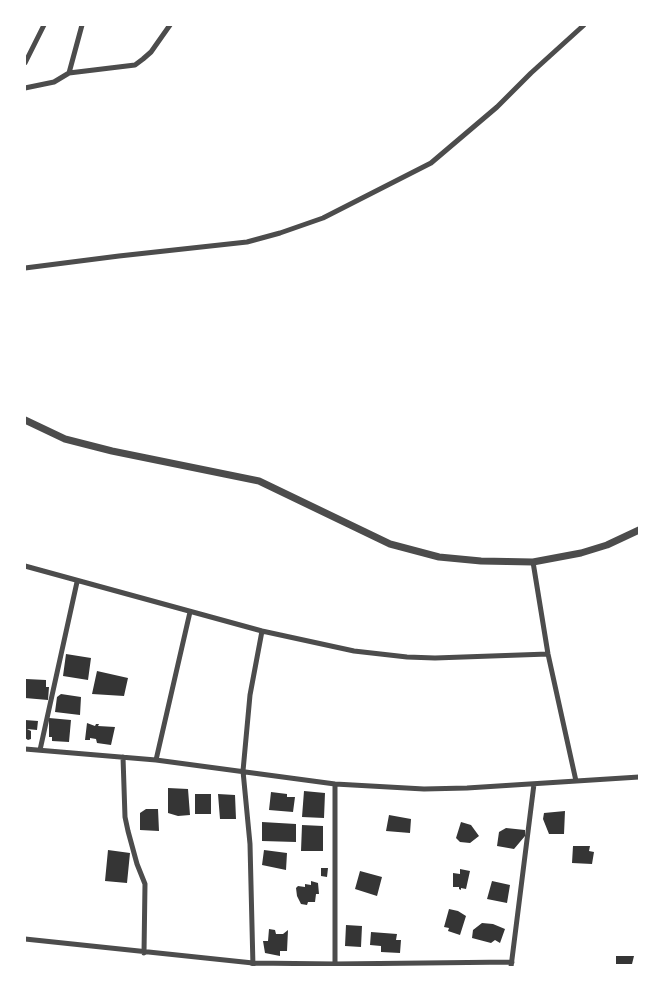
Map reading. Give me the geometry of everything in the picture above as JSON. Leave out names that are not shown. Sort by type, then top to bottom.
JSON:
[{"type":"street","points":[[25,63],[44,25]]},
{"type":"street","points":[[69,73],[82,25]]},
{"type":"street","points":[[25,88],[54,82],[69,73],[135,65],[151,52],[170,25]]},
{"type":"street","points":[[25,268],[247,242],[323,218],[431,163],[497,108],[531,73],[584,25]]},
{"type":"street","points":[[25,420],[65,439],[112,451],[233,474],[259,481],[390,544],[417,552],[457,560],[533,562],[581,553],[607,545],[639,530]]},
{"type":"street","points":[[533,562],[548,654],[576,781]]},
{"type":"street","points":[[25,566],[77,582],[262,631],[354,651],[407,657],[478,658],[548,654]]},
{"type":"street","points":[[40,750],[77,582]]},
{"type":"street","points":[[156,760],[190,612]]},
{"type":"street","points":[[253,965],[250,844],[243,771],[250,695],[262,631]]},
{"type":"street","points":[[25,749],[156,760],[335,784],[448,789],[639,778]]},
{"type":"street","points":[[123,757],[125,817],[137,864],[145,884],[144,953]]},
{"type":"street","points":[[335,784],[335,964]]},
{"type":"street","points":[[25,939],[253,965],[511,965],[534,784]]},
{"type":"building","points":[[66,654],[91,658],[88,680],[63,676]]},
{"type":"building","points":[[97,671],[128,678],[124,696],[92,694]]},
{"type":"building","points":[[26,679],[46,680],[46,687],[49,687],[48,700],[25,698]]},
{"type":"building","points":[[61,694],[81,697],[80,715],[55,712],[57,697]]},
{"type":"building","points":[[49,718],[71,720],[69,742],[52,741],[52,737],[49,737]]},
{"type":"building","points":[[25,720],[38,721],[37,730],[27,729],[31,731],[31,739],[28,740],[25,738]]},
{"type":"building","points":[[87,723],[95,726],[99,724],[98,726],[115,727],[111,745],[97,743],[96,739],[90,738],[90,740],[85,740]]},
{"type":"building","points":[[168,788],[188,789],[190,815],[178,816],[168,813]]},
{"type":"building","points":[[304,791],[325,793],[324,818],[302,817]]},
{"type":"building","points":[[271,792],[287,794],[287,797],[295,797],[293,812],[269,810]]},
{"type":"building","points":[[195,794],[211,794],[211,814],[195,814]]},
{"type":"building","points":[[218,794],[235,795],[236,819],[220,819]]},
{"type":"building","points":[[146,809],[158,809],[159,831],[140,830],[140,813]]},
{"type":"building","points":[[565,811],[564,834],[549,834],[543,819],[544,813]]},
{"type":"building","points":[[389,815],[411,819],[410,833],[386,831]]},
{"type":"building","points":[[262,822],[296,824],[296,842],[262,841]]},
{"type":"building","points":[[461,822],[471,825],[479,836],[470,843],[460,842],[456,838]]},
{"type":"building","points":[[302,825],[323,826],[323,851],[301,851]]},
{"type":"building","points":[[506,828],[525,830],[525,836],[514,849],[497,846],[499,832]]},
{"type":"building","points":[[573,846],[590,846],[589,851],[594,852],[592,864],[572,863]]},
{"type":"building","points":[[108,850],[130,853],[127,883],[105,881]]},
{"type":"building","points":[[264,850],[287,853],[286,870],[262,865]]},
{"type":"building","points":[[321,868],[328,868],[327,877],[321,876]]},
{"type":"building","points":[[460,869],[470,871],[466,889],[461,888],[461,890],[459,887],[453,887],[453,873],[460,874]]},
{"type":"building","points":[[360,871],[382,877],[377,896],[355,889]]},
{"type":"building","points":[[311,881],[318,883],[319,894],[316,894],[315,902],[308,902],[307,905],[301,904],[296,888],[298,886],[305,887],[305,884],[311,885]]},
{"type":"building","points":[[492,881],[510,885],[507,903],[487,899]]},
{"type":"building","points":[[449,909],[458,911],[466,916],[460,935],[448,931],[449,928],[444,927]]},
{"type":"building","points":[[482,923],[493,924],[505,929],[500,943],[495,940],[491,943],[472,938],[473,930]]},
{"type":"building","points":[[346,925],[362,926],[361,947],[345,946]]},
{"type":"building","points":[[269,929],[275,930],[276,934],[283,934],[288,930],[287,951],[280,951],[280,956],[265,953],[263,941],[268,941]]},
{"type":"building","points":[[371,932],[397,934],[396,940],[401,940],[400,953],[381,952],[381,946],[370,945]]},
{"type":"building","points":[[616,956],[634,956],[632,964],[616,964]]}]
